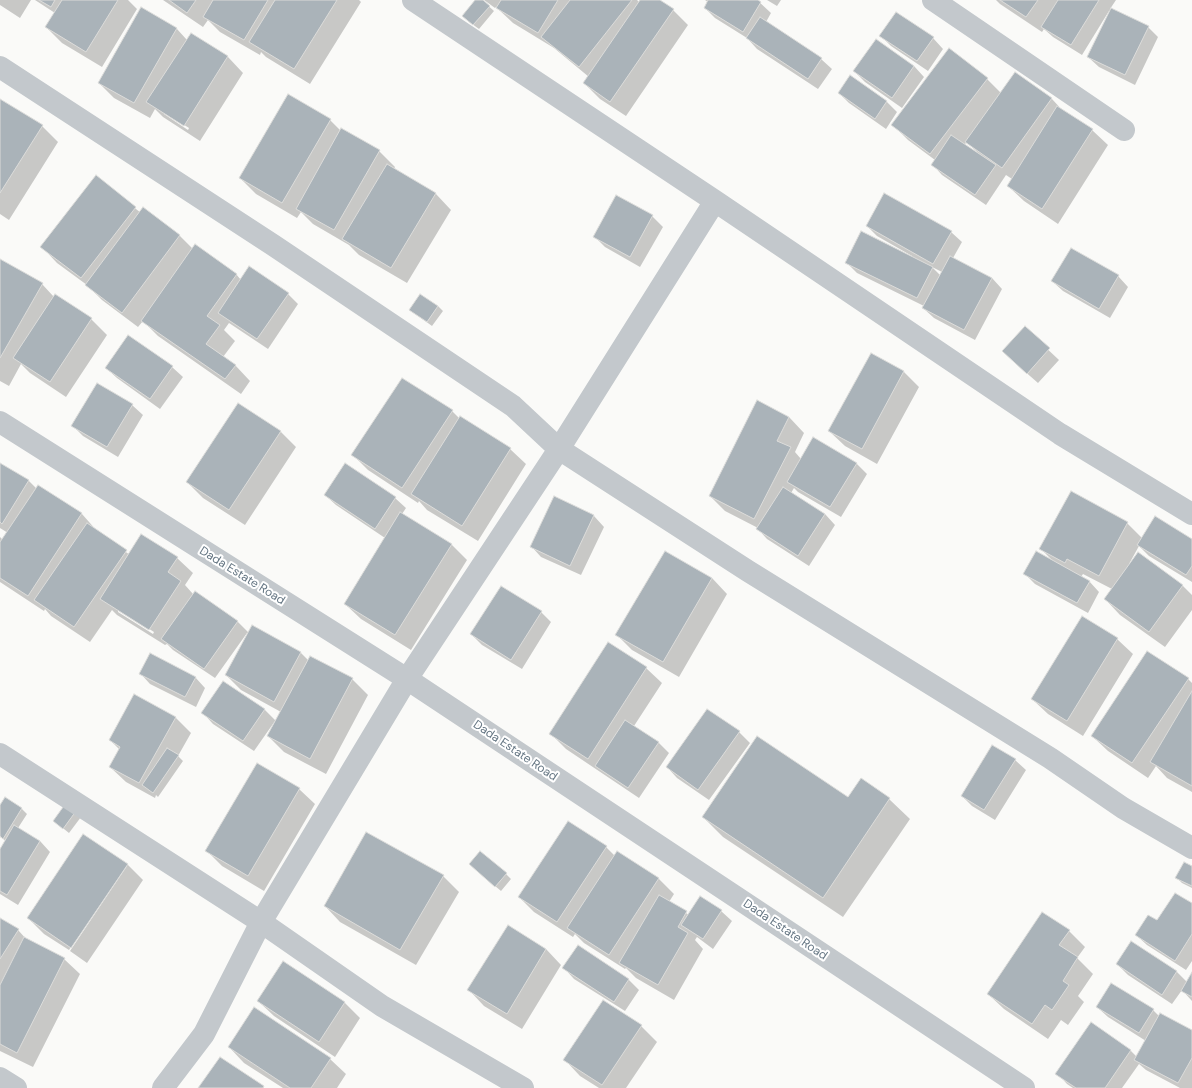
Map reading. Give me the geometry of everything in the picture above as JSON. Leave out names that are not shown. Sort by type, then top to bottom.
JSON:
[{"type":"street","points":[[413,0],[715,201],[1060,434],[1192,514]]},
{"type":"street","points":[[933,0],[1124,130]]},
{"type":"street","points":[[0,67],[273,245],[513,406],[559,449],[748,571],[1050,758],[1123,808],[1192,848]]},
{"type":"street","points":[[163,1088],[204,1034],[261,922],[407,679],[559,449],[715,201]]},
{"type":"street","name":"Dada Estate Road","points":[[0,422],[407,679],[1024,1088]]},
{"type":"street","points":[[0,754],[261,922],[382,1006],[523,1088]]},
{"type":"street","points":[[0,1078],[16,1088]]},
{"type":"building","points":[[39,0],[55,0],[51,7]]},
{"type":"building","points":[[62,0],[118,0],[86,52],[45,27]]},
{"type":"building","points":[[169,0],[196,0],[187,13]]},
{"type":"building","points":[[213,0],[268,0],[244,40],[203,17]]},
{"type":"building","points":[[275,0],[337,0],[294,69],[249,42]]},
{"type":"building","points":[[475,0],[483,0],[490,6],[473,25],[462,16]]},
{"type":"building","points":[[501,0],[558,0],[538,33],[496,8]]},
{"type":"building","points":[[570,0],[632,0],[579,67],[541,37]]},
{"type":"building","points":[[640,0],[660,0],[674,9],[610,102],[583,83]]},
{"type":"building","points":[[708,0],[758,0],[761,2],[743,32],[704,8]]},
{"type":"building","points":[[1000,0],[1038,0],[1026,17]]},
{"type":"building","points":[[1058,0],[1099,0],[1071,45],[1041,27]]},
{"type":"building","points":[[141,7],[177,28],[134,103],[98,83]]},
{"type":"building","points":[[1111,8],[1149,26],[1125,75],[1087,57]]},
{"type":"building","points":[[896,12],[934,37],[917,61],[879,36]]},
{"type":"building","points":[[760,17],[822,58],[808,79],[746,38]]},
{"type":"building","points":[[191,33],[228,56],[184,126],[146,102]]},
{"type":"building","points":[[876,39],[914,66],[892,98],[853,71]]},
{"type":"building","points":[[949,48],[988,78],[930,154],[891,125]]},
{"type":"building","points":[[1015,72],[1052,98],[1002,168],[965,142]]},
{"type":"building","points":[[850,75],[887,101],[875,119],[838,93]]},
{"type":"building","points":[[288,94],[331,119],[282,203],[239,178]]},
{"type":"building","points":[[0,99],[43,125],[0,193]]},
{"type":"building","points":[[1057,106],[1093,129],[1042,209],[1007,186]]},
{"type":"building","points":[[341,128],[380,150],[334,230],[296,209]]},
{"type":"building","points":[[951,135],[996,165],[975,195],[931,165]]},
{"type":"building","points":[[387,164],[436,193],[391,268],[342,239]]},
{"type":"building","points":[[96,175],[136,207],[81,278],[40,247]]},
{"type":"building","points":[[884,193],[952,231],[933,264],[866,226]]},
{"type":"building","points":[[616,195],[653,215],[630,257],[593,237]]},
{"type":"building","points":[[143,207],[180,235],[122,313],[85,285]]},
{"type":"building","points":[[861,231],[933,267],[917,298],[845,263]]},
{"type":"building","points":[[195,244],[237,274],[207,316],[220,325],[206,344],[236,365],[225,379],[141,321]]},
{"type":"building","points":[[1071,248],[1119,275],[1099,309],[1051,281]]},
{"type":"building","points":[[950,256],[992,278],[964,330],[922,308]]},
{"type":"building","points":[[0,259],[43,283],[0,358]]},
{"type":"building","points":[[249,266],[289,293],[257,339],[218,313]]},
{"type":"building","points":[[55,294],[92,318],[50,382],[13,358]]},
{"type":"building","points":[[420,294],[438,306],[427,322],[409,310]]},
{"type":"building","points":[[1025,326],[1050,348],[1027,374],[1002,351]]},
{"type":"building","points":[[128,335],[173,366],[150,399],[105,368]]},
{"type":"building","points":[[871,353],[904,371],[862,449],[828,431]]},
{"type":"building","points":[[402,378],[453,410],[402,488],[351,455]]},
{"type":"building","points":[[97,383],[133,404],[107,447],[71,426]]},
{"type":"building","points":[[757,400],[789,417],[777,441],[791,447],[754,519],[709,496]]},
{"type":"building","points":[[238,403],[281,431],[229,510],[186,482]]},
{"type":"building","points":[[460,416],[511,448],[462,526],[411,494]]},
{"type":"building","points":[[813,437],[857,463],[830,507],[787,482]]},
{"type":"building","points":[[0,463],[29,480],[2,524],[0,522]]},
{"type":"building","points":[[345,463],[396,497],[375,529],[324,495]]},
{"type":"building","points":[[38,485],[82,513],[28,596],[0,578],[0,542]]},
{"type":"building","points":[[783,487],[825,514],[798,556],[756,529]]},
{"type":"building","points":[[1071,491],[1128,522],[1099,576],[1067,559],[1065,563],[1039,549]]},
{"type":"building","points":[[554,496],[594,515],[570,566],[530,547]]},
{"type":"building","points":[[400,512],[452,544],[395,635],[344,604]]},
{"type":"building","points":[[1155,516],[1192,539],[1192,566],[1186,575],[1137,545]]},
{"type":"building","points":[[87,523],[127,550],[74,627],[34,600]]},
{"type":"building","points":[[141,534],[178,557],[168,572],[181,581],[149,630],[100,599]]},
{"type":"building","points":[[665,551],[712,578],[663,662],[615,635]]},
{"type":"building","points":[[1036,551],[1090,581],[1077,603],[1023,574]]},
{"type":"building","points":[[1138,552],[1183,585],[1149,632],[1104,599]]},
{"type":"building","points":[[501,586],[542,611],[511,660],[470,634]]},
{"type":"building","points":[[195,591],[238,621],[204,669],[161,639]]},
{"type":"building","points":[[1082,616],[1118,638],[1067,721],[1031,699]]},
{"type":"building","points":[[252,625],[301,652],[274,702],[225,675]]},
{"type":"building","points":[[608,642],[647,667],[588,759],[549,734]]},
{"type":"building","points":[[1147,651],[1189,678],[1132,763],[1091,736]]},
{"type":"building","points":[[150,653],[196,677],[185,697],[139,674]]},
{"type":"building","points":[[310,656],[353,678],[310,759],[267,736]]},
{"type":"building","points":[[223,681],[265,709],[243,741],[201,713]]},
{"type":"building","points":[[1192,691],[1192,786],[1150,762]]},
{"type":"building","points":[[134,694],[176,717],[139,783],[109,767],[120,747],[109,740]]},
{"type":"building","points":[[707,709],[740,731],[698,790],[666,767]]},
{"type":"building","points":[[625,720],[659,742],[628,788],[595,766]]},
{"type":"building","points":[[757,736],[848,797],[861,778],[890,798],[823,898],[702,817]]},
{"type":"building","points":[[992,745],[1016,759],[984,810],[961,796]]},
{"type":"building","points":[[167,748],[179,755],[153,793],[142,785]]},
{"type":"building","points":[[257,763],[300,788],[248,876],[205,851]]},
{"type":"building","points":[[5,797],[22,808],[3,839],[0,836],[0,805]]},
{"type":"building","points":[[66,803],[76,811],[63,829],[53,821]]},
{"type":"building","points":[[568,821],[607,846],[557,922],[518,897]]},
{"type":"building","points":[[14,825],[40,841],[7,895],[0,891],[0,849]]},
{"type":"building","points":[[366,832],[444,875],[400,950],[324,906]]},
{"type":"building","points":[[83,834],[128,864],[71,948],[27,918]]},
{"type":"building","points":[[480,851],[507,873],[495,887],[469,864]]},
{"type":"building","points":[[617,851],[659,878],[609,955],[567,928]]},
{"type":"building","points":[[1184,862],[1192,866],[1192,886],[1175,878]]},
{"type":"building","points":[[1175,893],[1192,903],[1192,934],[1175,961],[1135,935],[1148,915],[1157,920]]},
{"type":"building","points":[[659,895],[687,911],[678,927],[688,933],[658,985],[619,963]]},
{"type":"building","points":[[700,896],[722,910],[703,939],[681,925]]},
{"type":"building","points":[[1042,912],[1070,930],[1059,945],[1078,957],[1063,981],[1069,985],[1052,1010],[1045,1005],[1032,1024],[987,994]]},
{"type":"building","points":[[0,918],[19,929],[0,959]]},
{"type":"building","points":[[508,925],[546,949],[507,1014],[467,990]]},
{"type":"building","points":[[24,937],[65,958],[17,1053],[0,1044],[0,985]]},
{"type":"building","points":[[1131,941],[1177,971],[1162,995],[1116,964]]},
{"type":"building","points":[[578,945],[629,979],[614,1002],[562,968]]},
{"type":"building","points":[[283,961],[345,1002],[319,1042],[257,1001]]},
{"type":"building","points":[[1192,972],[1192,997],[1181,991]]},
{"type":"building","points":[[1111,983],[1154,1009],[1139,1033],[1096,1007]]},
{"type":"building","points":[[603,1000],[642,1025],[602,1085],[563,1060]]},
{"type":"building","points":[[254,1007],[331,1058],[311,1088],[290,1088],[228,1047]]},
{"type":"building","points":[[1160,1013],[1192,1030],[1192,1058],[1178,1083],[1134,1060]]},
{"type":"building","points":[[1091,1022],[1131,1050],[1105,1088],[1076,1088],[1055,1074]]},
{"type":"building","points":[[220,1057],[264,1086],[263,1088],[198,1088]]}]
